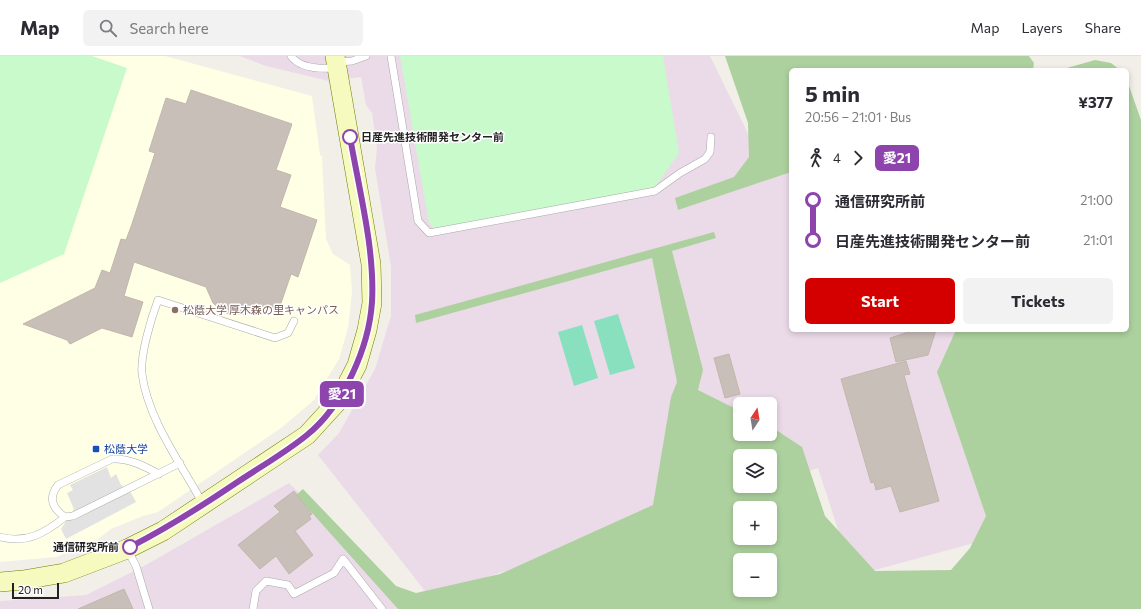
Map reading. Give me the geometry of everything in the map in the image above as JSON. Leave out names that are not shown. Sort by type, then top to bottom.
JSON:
[{"type":"street","points":[[0,582],[23,580],[64,573],[127,549],[163,530],[307,434],[339,400],[357,365],[367,330],[372,303],[371,264],[336,62]]},
{"type":"lane","points":[[291,56],[294,60],[306,66],[325,69],[336,62],[352,61],[366,56]]},
{"type":"lane","points":[[391,56],[418,221],[429,233],[655,191],[680,173],[705,159],[710,152],[711,137]]},
{"type":"lane","points":[[203,504],[147,401],[142,373],[148,327],[158,300],[275,338],[288,333],[294,321]]},
{"type":"lane","points":[[65,517],[56,510],[52,502],[53,492],[58,485],[104,462],[122,458],[135,462],[159,474]]},
{"type":"lane","points":[[0,537],[22,539],[47,531],[65,517],[73,516],[180,463]]},
{"type":"lane","points":[[127,549],[136,566],[149,609]]},
{"type":"lane","points":[[252,609],[256,591],[266,581],[288,585],[294,594],[334,572],[343,560],[382,609]]},
{"type":"shaded area","name":"松蔭大学 厚木森の里キャンパス","points":[[0,56],[165,56],[312,96],[320,155],[322,156],[326,239],[333,254],[350,265],[352,292],[348,328],[339,359],[314,400],[281,428],[158,512],[143,516],[111,529],[94,542],[56,557],[0,562]]},
{"type":"shaded area","points":[[240,56],[710,56],[762,162],[789,155],[789,332],[972,332],[1007,534],[853,576],[818,468],[777,482],[777,449],[733,449],[733,493],[743,493],[429,596],[318,455],[339,433],[375,369],[391,316],[391,267],[375,168],[377,148],[372,113],[366,105],[361,77],[329,81],[266,66]]},
{"type":"shaded area","points":[[107,467],[111,478],[116,474],[121,485],[131,493],[136,502],[66,539],[61,529],[74,509],[67,493],[73,490],[70,485]]},
{"type":"shaded area","points":[[289,483],[413,609],[0,609],[0,601],[86,595],[144,566]]},
{"type":"green space","points":[[0,56],[92,56],[127,68],[64,254],[0,283]]},
{"type":"green space","points":[[400,56],[663,56],[679,153],[655,187],[436,230],[429,223]]},
{"type":"green space","points":[[725,56],[1029,56],[1034,63],[1033,68],[789,68],[789,173],[678,210],[675,198],[734,177],[749,157],[748,123]]},
{"type":"green space","points":[[1095,60],[1111,63],[1117,68],[1067,68]]},
{"type":"green space","points":[[1129,86],[1141,120],[1141,609],[398,609],[296,495],[303,489],[396,586],[416,593],[500,574],[653,505],[671,397],[677,382],[652,258],[416,323],[415,315],[714,232],[716,238],[672,251],[703,370],[698,390],[733,408],[733,441],[777,441],[777,431],[802,447],[825,516],[875,571],[951,570],[970,548],[986,516],[937,372],[955,332],[1129,332]]},
{"type":"green space","points":[[618,314],[635,368],[610,375],[594,321]]},
{"type":"green space","points":[[582,325],[598,378],[574,386],[558,332]]},
{"type":"building","points":[[191,90],[292,124],[276,170],[291,175],[280,207],[317,220],[298,277],[291,274],[278,312],[259,305],[246,314],[229,314],[222,311],[213,303],[206,287],[134,262],[124,296],[143,302],[132,337],[102,328],[70,344],[67,340],[23,324],[95,288],[102,270],[110,273],[121,239],[126,240],[132,224],[155,153],[149,151],[166,98],[186,104]]},
{"type":"building","points":[[909,332],[935,332],[928,355],[896,362],[890,338]]},
{"type":"building","points":[[729,354],[740,394],[725,398],[714,358]]},
{"type":"building","points":[[906,361],[910,374],[904,375],[939,501],[900,512],[891,486],[876,490],[874,482],[871,483],[841,379]]},
{"type":"building","points":[[294,491],[312,514],[309,516],[311,519],[295,531],[313,555],[289,574],[276,556],[260,569],[238,545],[280,512],[274,506]]},
{"type":"building","points":[[124,589],[133,609],[78,609]]},
{"type":"bus line","name":"愛21","points":[[130,547],[163,530],[269,461],[307,434],[339,400],[357,365],[367,330],[372,303],[371,264],[350,137]]},
{"type":"place","name":"日産先進技術開発センター前","points":[[350,137]]},
{"type":"place","name":"松蔭大学 厚木森の里キャンパス","points":[[175,310]]},
{"type":"place","name":"松蔭大学","points":[[96,449]]},
{"type":"place","name":"通信研究所前","points":[[130,547]]}]
